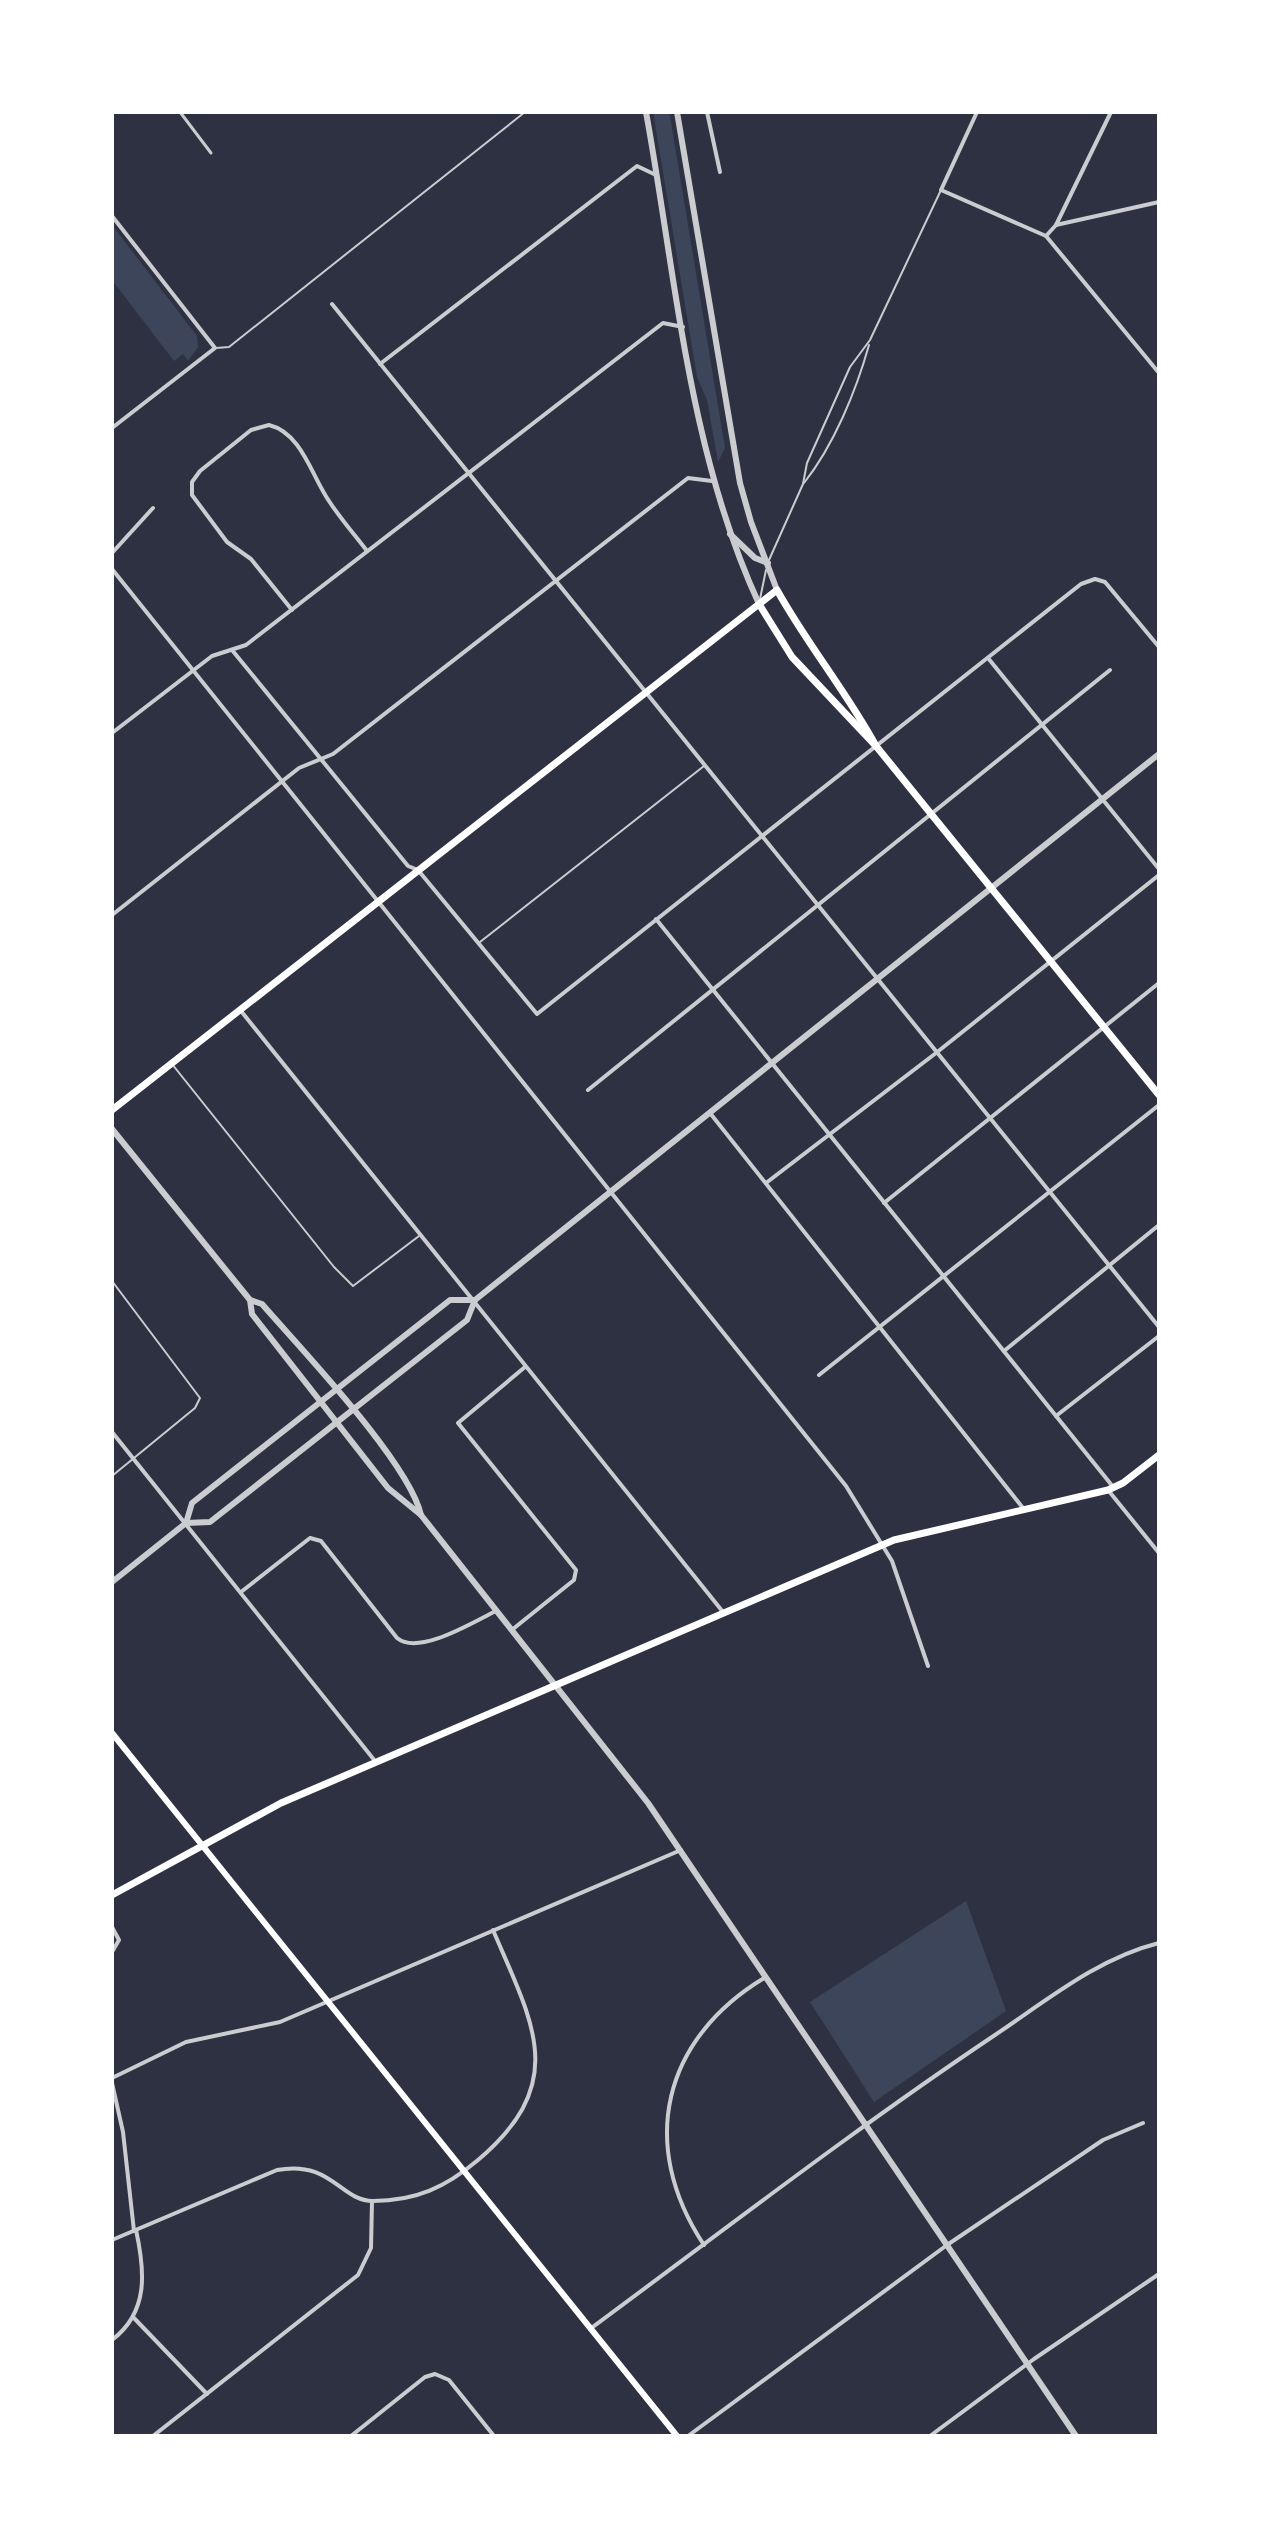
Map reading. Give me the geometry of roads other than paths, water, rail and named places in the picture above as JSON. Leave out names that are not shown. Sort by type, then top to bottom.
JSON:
[{"type":"main road","points":[[112,1110],[777,590],[805,638],[855,707],[876,746]]},
{"type":"main road","points":[[759,604],[792,657],[876,746],[1159,1095]]},
{"type":"main road","points":[[112,1895],[281,1803],[901,1538],[1111,1489],[1159,1455]]},
{"type":"main road","points":[[112,1733],[677,2436]]},
{"type":"street","points":[[180,112],[211,153]]},
{"type":"street","points":[[646,112],[712,481],[727,532],[759,604]]},
{"type":"street","points":[[677,112],[740,483],[777,590]]},
{"type":"street","points":[[707,112],[720,172]]},
{"type":"street","points":[[977,112],[941,190],[1046,236],[1159,373]]},
{"type":"street","points":[[1046,236],[1056,225],[1111,112]]},
{"type":"street","points":[[380,364],[637,166],[658,175]]},
{"type":"street","points":[[1056,225],[1159,202]]},
{"type":"street","points":[[112,216],[215,348],[112,428]]},
{"type":"street","points":[[332,304],[1159,1327]]},
{"type":"street","points":[[112,733],[217,653],[246,645],[663,323],[683,327]]},
{"type":"street","points":[[292,610],[251,559],[227,542],[193,500],[191,488],[195,477],[221,454],[256,427],[269,425],[281,429],[312,468],[326,498],[367,551]]},
{"type":"street","points":[[112,915],[304,765],[321,761],[688,478],[712,481]]},
{"type":"street","points":[[112,553],[153,508]]},
{"type":"street","points":[[727,532],[755,558],[768,563]]},
{"type":"street","points":[[112,569],[846,1486],[892,1561],[928,1666]]},
{"type":"street","points":[[232,650],[408,866],[418,870],[537,1014],[1081,584],[1095,579],[1105,582],[1159,647]]},
{"type":"street","points":[[766,1183],[936,1053],[1159,872],[988,658]]},
{"type":"street","points":[[588,1090],[1110,670]]},
{"type":"street","points":[[186,1523],[210,1522],[337,1425],[467,1320],[475,1300],[1159,754]]},
{"type":"street","points":[[656,919],[1056,1416],[1159,1553]]},
{"type":"street","points":[[884,1203],[1159,983]]},
{"type":"street","points":[[240,1010],[724,1614]]},
{"type":"street","points":[[819,1375],[1159,1105]]},
{"type":"street","points":[[710,1113],[1023,1508]]},
{"type":"street","points":[[112,1129],[250,1300],[252,1314],[269,1340],[320,1405],[388,1488],[421,1515],[513,1629],[681,1850],[1076,2436]]},
{"type":"street","points":[[1004,1351],[1159,1225]]},
{"type":"street","points":[[250,1300],[262,1304],[405,1477],[418,1500],[421,1515]]},
{"type":"street","points":[[112,1582],[186,1523],[192,1503],[450,1300],[475,1300]]},
{"type":"street","points":[[1056,1416],[1159,1336]]},
{"type":"street","points":[[513,1629],[574,1580],[576,1570],[458,1423],[526,1367]]},
{"type":"street","points":[[112,1432],[376,1763]]},
{"type":"street","points":[[241,1592],[310,1538],[321,1541],[397,1638],[406,1644],[422,1644],[498,1610]]},
{"type":"street","points":[[112,2340],[133,2317],[144,2278],[123,2132],[112,2080],[186,2042],[263,2027],[328,2001],[681,1850]]},
{"type":"street","points":[[112,1927],[119,1940],[112,1952]]},
{"type":"street","points":[[112,2240],[287,2168],[319,2172],[359,2197],[372,2201],[434,2191],[464,2172],[515,2123],[528,2098],[535,2070],[531,2019],[493,1930]]},
{"type":"street","points":[[590,2329],[866,2125],[1089,1973],[1120,1956],[1159,1943]]},
{"type":"street","points":[[704,2245],[682,2208],[670,2170],[666,2132],[671,2096],[683,2061],[703,2028],[732,1999],[766,1977]]},
{"type":"street","points":[[688,2436],[947,2245],[1103,2140],[1143,2123]]},
{"type":"street","points":[[153,2436],[358,2275],[371,2248],[372,2201]]},
{"type":"street","points":[[930,2436],[1159,2274]]},
{"type":"street","points":[[133,2317],[207,2394]]},
{"type":"street","points":[[351,2436],[425,2377],[435,2374],[449,2380],[494,2436]]},
{"type":"lane","points":[[215,348],[229,347],[525,112]]},
{"type":"lane","points":[[803,484],[816,468],[849,400],[870,340],[941,190]]},
{"type":"lane","points":[[759,604],[768,563],[803,484],[807,463],[850,367],[870,340]]},
{"type":"lane","points":[[479,943],[704,766]]},
{"type":"lane","points":[[172,1064],[334,1267],[353,1286],[420,1235]]},
{"type":"lane","points":[[112,1281],[200,1398],[195,1408],[112,1476]]}]
